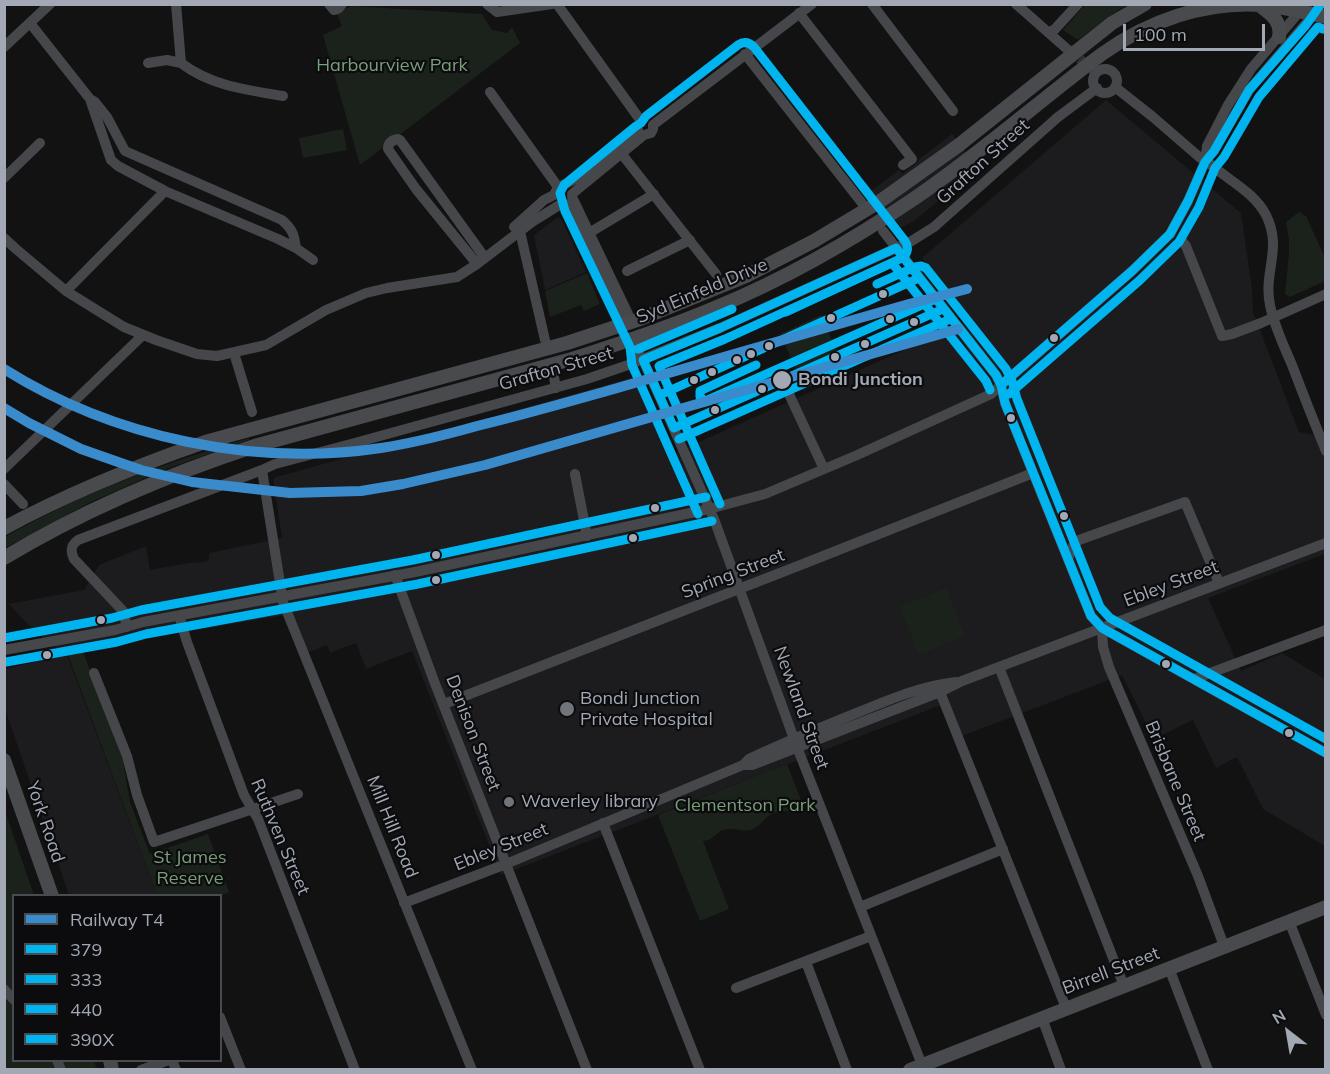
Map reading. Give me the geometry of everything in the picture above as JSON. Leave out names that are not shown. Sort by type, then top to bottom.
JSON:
[{"type":"main road","name":"Syd Einfeld Drive","points":[[4,528],[60,499],[108,478],[205,442],[604,331],[746,276],[822,236],[879,202],[933,165],[1112,23],[1145,4]]},
{"type":"main road","name":"Syd Einfeld Drive","points":[[4,558],[46,533],[163,478],[258,445],[609,347],[682,321],[753,291],[823,255],[889,215],[943,178],[1122,39],[1142,29],[1202,9],[1236,5],[1313,10]]},
{"type":"main road","points":[[1259,5],[1272,14],[1278,22],[1279,37]]},
{"type":"main road","name":"York Road","points":[[4,760],[51,894]]},
{"type":"main road","name":"Birrell Street","points":[[918,1068],[1326,907]]},
{"type":"street","points":[[4,48],[50,4]]},
{"type":"street","points":[[176,4],[181,63]]},
{"type":"street","points":[[329,4],[334,10],[342,4]]},
{"type":"street","points":[[487,4],[497,12],[552,4]]},
{"type":"street","points":[[557,4],[641,129],[651,133],[653,124],[812,4]]},
{"type":"street","points":[[872,4],[953,111]]},
{"type":"street","points":[[1016,4],[1067,49]]},
{"type":"street","points":[[1049,33],[1078,4]]},
{"type":"street","points":[[1205,162],[1207,146],[1228,105],[1251,69],[1279,37],[1313,10]]},
{"type":"street","points":[[4,650],[415,572],[587,536],[765,494],[991,394],[1160,245],[1174,227],[1205,162],[1249,90],[1313,10]]},
{"type":"street","points":[[799,13],[912,159],[903,165]]},
{"type":"street","points":[[30,23],[90,99],[111,160],[118,166],[165,191],[278,239],[313,260]]},
{"type":"street","points":[[745,54],[862,203]]},
{"type":"street","points":[[148,63],[167,60],[181,63],[190,70],[233,88],[282,96]]},
{"type":"street","points":[[1106,69],[1114,73],[1117,80],[1112,90],[1105,92],[1096,88],[1094,77],[1099,71],[1106,69]]},
{"type":"street","points":[[1115,87],[1205,162],[1255,199],[1268,219],[1274,236],[1268,289],[1273,317],[1313,420],[1325,444]]},
{"type":"street","name":"Grafton Street","points":[[127,627],[123,611],[75,562],[71,551],[75,543],[86,536],[274,464],[587,380],[720,328],[922,235],[934,227],[1058,117],[1096,88]]},
{"type":"street","points":[[490,92],[558,189]]},
{"type":"street","points":[[90,99],[107,117],[125,151],[282,220],[295,235],[296,248]]},
{"type":"street","points":[[519,227],[568,200],[641,129]]},
{"type":"street","points":[[392,140],[400,140],[479,259],[416,189],[388,149],[392,140]]},
{"type":"street","points":[[4,178],[40,143]]},
{"type":"street","points":[[4,238],[66,291],[124,327],[196,354],[217,356],[266,345],[326,310],[366,293],[457,277],[519,227],[544,200],[558,189],[620,150]]},
{"type":"street","points":[[620,150],[716,274]]},
{"type":"street","points":[[558,189],[568,187],[568,200],[624,316],[589,233],[568,200]]},
{"type":"street","points":[[558,189],[555,200],[568,200]]},
{"type":"street","points":[[66,291],[165,191]]},
{"type":"street","points":[[589,233],[654,194]]},
{"type":"street","points":[[519,227],[545,340]]},
{"type":"street","points":[[883,231],[996,375],[1005,403],[1091,616],[1102,628],[1326,753]]},
{"type":"street","points":[[627,271],[690,240]]},
{"type":"street","points":[[1181,240],[1186,246],[1222,336],[1232,334],[1326,294]]},
{"type":"street","points":[[4,469],[143,335]]},
{"type":"street","name":"Newland Street","points":[[638,347],[709,508],[795,742],[871,936],[918,1068]]},
{"type":"street","points":[[234,353],[252,412]]},
{"type":"street","points":[[553,372],[556,388]]},
{"type":"street","points":[[788,392],[825,469]]},
{"type":"street","points":[[1313,420],[1326,427]]},
{"type":"street","name":"Mill Hill Road","points":[[262,470],[282,598],[472,1070]]},
{"type":"street","name":"Spring Street","points":[[444,704],[1033,473]]},
{"type":"street","points":[[575,474],[587,536]]},
{"type":"street","points":[[4,484],[23,504]]},
{"type":"street","points":[[1068,559],[1074,544],[1079,540],[1185,502],[1219,584]]},
{"type":"street","name":"Ebley Street","points":[[795,742],[940,692],[962,681],[1326,543]]},
{"type":"street","name":"Denison Street","points":[[395,575],[587,1070]]},
{"type":"street","name":"Ruthven Street","points":[[179,616],[240,784],[258,819],[355,1070]]},
{"type":"street","name":"Brisbane Street","points":[[1102,628],[1103,647],[1109,667],[1198,876],[1224,946]]},
{"type":"street","points":[[1194,679],[1326,630]]},
{"type":"street","points":[[999,667],[1124,986]]},
{"type":"street","points":[[94,673],[127,756],[136,795],[154,842],[298,794]]},
{"type":"street","name":"Ebley Street","points":[[404,903],[506,864],[743,765],[752,765],[795,742],[913,690],[962,681]]},
{"type":"street","points":[[940,692],[1066,1008]]},
{"type":"street","points":[[603,823],[700,1070]]},
{"type":"street","points":[[860,907],[1003,849]]},
{"type":"street","points":[[1289,921],[1326,1015]]},
{"type":"street","points":[[736,988],[871,936]]},
{"type":"street","points":[[806,962],[847,1070]]},
{"type":"street","points":[[1169,969],[1208,1070]]},
{"type":"street","points":[[1042,1018],[1061,1070]]},
{"type":"street","points":[[225,1040],[241,1070]]},
{"type":"street","points":[[141,1070],[164,1062]]},
{"type":"shaded area","points":[[1106,100],[1241,213],[1253,312],[1299,432],[1325,437],[1325,554],[1208,598],[1241,671],[1282,653],[1325,679],[1325,846],[1263,809],[1237,757],[1216,768],[1193,720],[1154,739],[1122,675],[954,739],[941,705],[501,875],[412,651],[366,669],[356,643],[330,653],[327,645],[307,653],[292,614],[84,649],[67,655],[157,894],[69,894],[5,709],[4,669],[66,655],[34,631],[9,604],[84,590],[99,565],[146,546],[150,570],[209,561],[209,553],[282,538],[273,478],[631,378],[636,380],[670,455],[971,320],[922,258]]},
{"type":"shaded area","points":[[952,134],[978,168],[914,221],[902,227],[895,225],[871,191],[899,170],[902,174]]},
{"type":"shaded area","points":[[558,217],[562,220],[586,272],[545,290],[534,235]]},
{"type":"green space","points":[[1086,4],[1127,5],[1078,40],[1063,30]]},
{"type":"green space","name":"Harbourview Park","points":[[352,6],[482,14],[492,30],[507,33],[512,27],[520,43],[360,165],[323,35],[342,26],[336,12]]},
{"type":"green space","points":[[343,129],[347,150],[303,158],[299,138]]},
{"type":"green space","points":[[1299,212],[1306,216],[1325,258],[1325,281],[1290,297],[1285,294],[1289,253],[1286,222]]},
{"type":"green space","points":[[587,273],[600,304],[584,311],[581,305],[550,317],[545,291]]},
{"type":"green space","points":[[821,315],[841,361],[801,379],[780,334]]},
{"type":"green space","points":[[249,438],[249,440],[166,469],[91,502],[5,548],[5,537],[63,506],[124,480]]},
{"type":"green space","points":[[946,588],[965,636],[919,655],[899,607]]},
{"type":"green space","name":"St James Reserve","points":[[83,652],[118,743],[130,802],[150,854],[208,834],[229,892],[222,896],[157,894],[68,655]]},
{"type":"green space","name":"Clementson Park","points":[[787,764],[806,813],[778,812],[751,830],[726,829],[703,841],[729,909],[700,921],[658,815]]},
{"type":"green space","points":[[4,808],[34,894],[12,894],[12,1062],[94,1062],[97,1069],[5,1069]]},
{"type":"tunnel","points":[[1068,49],[1096,73]]},
{"type":"tunnel","points":[[629,317],[642,346]]},
{"type":"rail line","name":"T4","points":[[4,369],[47,393],[91,413],[186,442],[234,450],[333,453],[381,448],[453,433],[967,289]]},
{"type":"rail line","name":"T4","points":[[4,408],[81,449],[141,470],[192,482],[290,493],[361,491],[485,465],[958,329]]},
{"type":"transit line","name":"379","points":[[1001,385],[1132,271],[1170,234],[1205,162],[1214,151],[1249,90],[1306,25],[1321,4]]},
{"type":"transit line","name":"333","points":[[1009,394],[1140,280],[1179,242],[1199,207],[1215,168],[1224,157],[1259,97],[1318,27],[1323,29]]},
{"type":"transit line","name":"440","points":[[698,514],[632,365],[630,347],[565,211],[560,193],[564,185],[641,123],[646,116],[738,45],[744,43],[754,47],[907,246],[907,252],[902,258],[786,312]]},
{"type":"transit line","name":"379","points":[[674,428],[643,360],[720,328],[896,248],[996,375],[1005,403],[1091,616],[1102,628],[1326,753]]},
{"type":"transit line","name":"333","points":[[720,504],[659,366],[725,339],[892,263],[986,381],[990,390]]},
{"type":"transit line","name":"390X","points":[[877,284],[915,267],[926,268],[1006,369],[1100,607],[1110,618],[1326,739]]},
{"type":"transit line","name":"379","points":[[660,395],[919,278]]},
{"type":"transit line","name":"390X","points":[[756,365],[700,391],[700,397],[705,401],[938,298]]},
{"type":"transit line","name":"440","points":[[638,349],[732,309]]},
{"type":"transit line","name":"379","points":[[674,428],[943,309]]},
{"type":"transit line","name":"333","points":[[679,439],[948,320]]},
{"type":"transit line","name":"440","points":[[4,638],[112,618],[141,610],[413,560],[706,497]]},
{"type":"transit line","name":"333","points":[[6,662],[418,584],[712,521]]},
{"type":"place","name":"Bondi Junction","points":[[782,380]]},
{"type":"place","name":"Bondi Junction Private Hospital","points":[[567,709]]},
{"type":"place","name":"Waverley library","points":[[509,802]]}]
